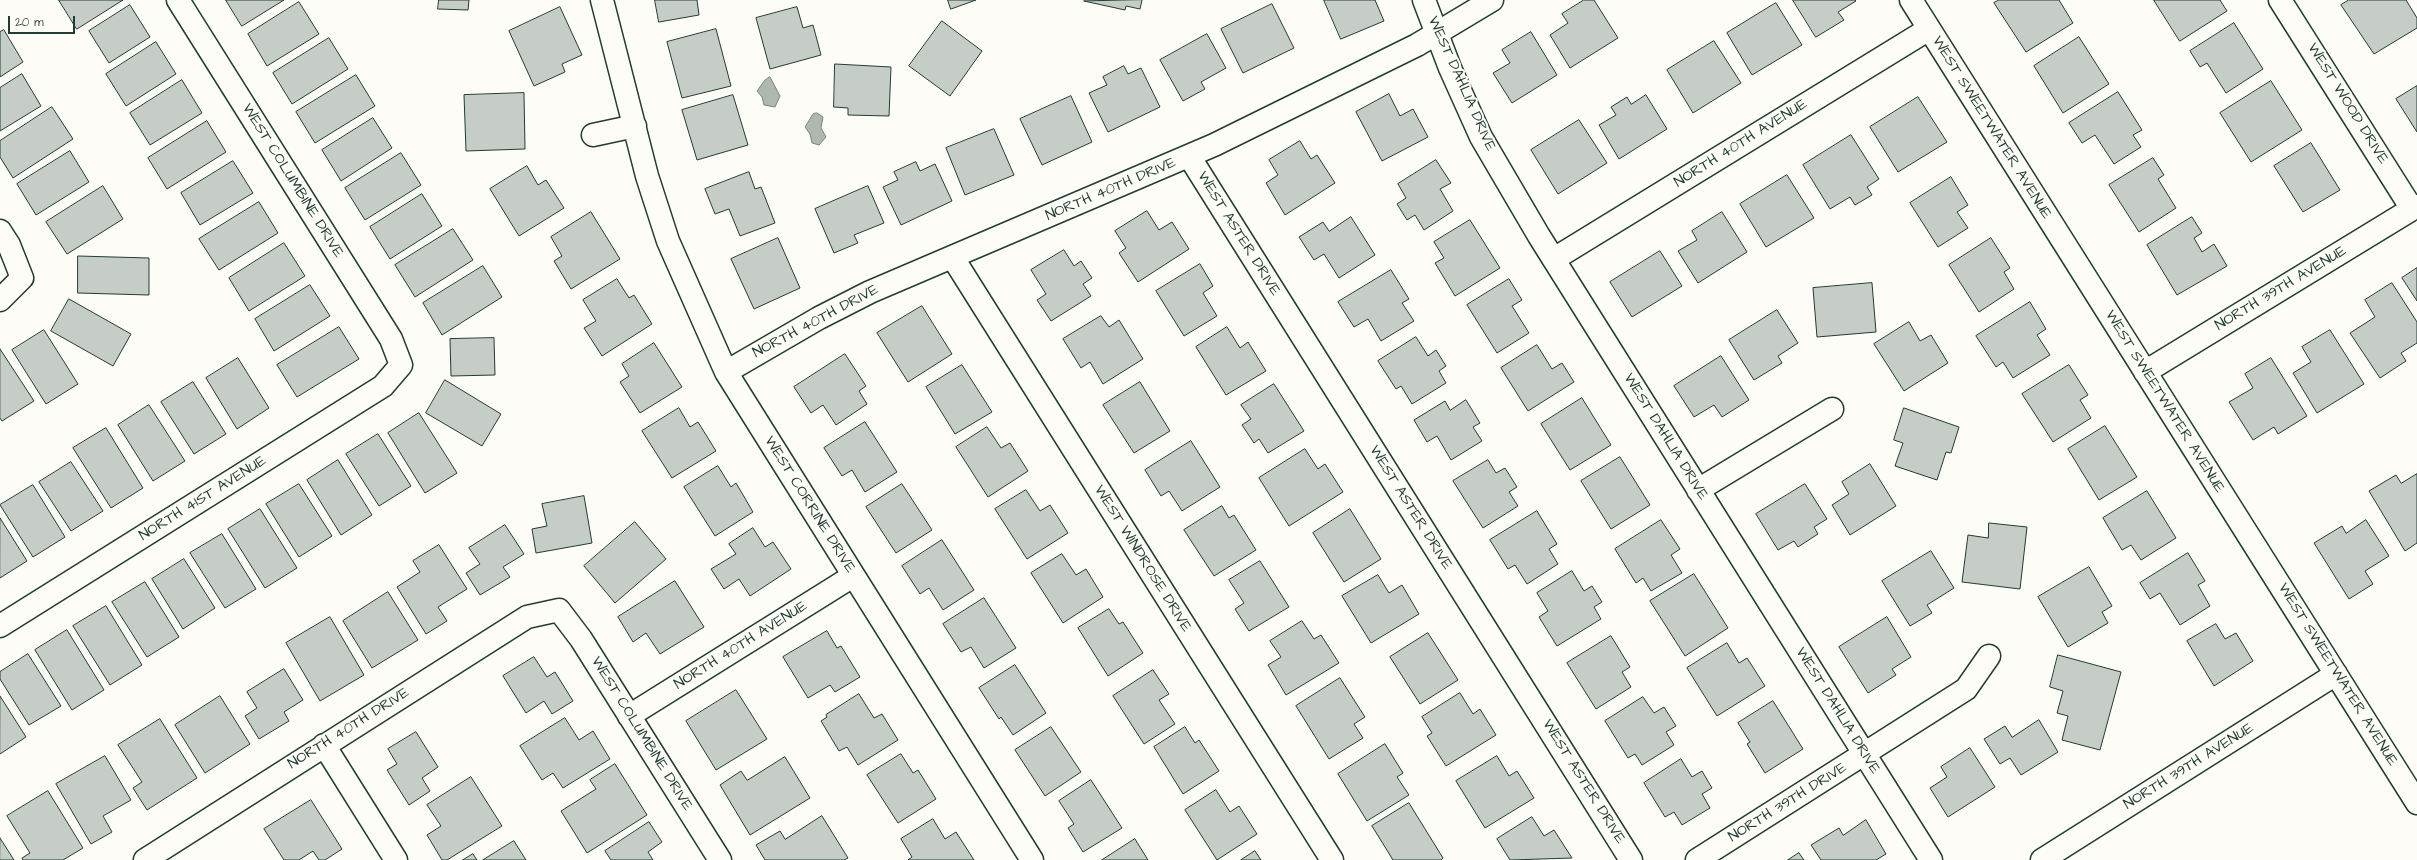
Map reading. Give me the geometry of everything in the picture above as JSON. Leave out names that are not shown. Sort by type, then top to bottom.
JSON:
[{"type":"street","name":"WEST COLUMBINE DRIVE","points":[[178,0],[391,339],[401,365]]},
{"type":"street","name":"WEST CORRINE DRIVE","points":[[602,0],[647,176],[668,241],[726,372],[1032,860]]},
{"type":"street","name":"WEST DAHLIA DRIVE","points":[[1424,0],[1436,34],[1482,137],[1554,259],[1931,860]]},
{"type":"street","name":"NORTH 40TH DRIVE","points":[[726,372],[819,318],[870,292],[953,258],[1189,156],[1436,34],[1492,0]]},
{"type":"street","name":"WEST SWEETWATER AVENUE","points":[[1911,0],[2417,803]]},
{"type":"street","name":"WEST WOOD DRIVE","points":[[2280,0],[2415,207]]},
{"type":"street","name":"NORTH 40TH AVENUE","points":[[1554,259],[1929,29]]},
{"type":"street","points":[[593,136],[635,126]]},
{"type":"street","name":"WEST ASTER DRIVE","points":[[1189,156],[1631,860]]},
{"type":"street","name":"NORTH 39TH AVENUE","points":[[2145,372],[2415,207]]},
{"type":"street","points":[[0,231],[9,245],[22,278],[0,300]]},
{"type":"street","name":"WEST WINDROSE DRIVE","points":[[953,258],[1332,860]]},
{"type":"street","name":"NORTH 41ST AVENUE","points":[[0,626],[383,386],[401,365]]},
{"type":"street","points":[[1698,490],[1832,409]]},
{"type":"street","name":"NORTH 40TH AVENUE","points":[[629,716],[853,576]]},
{"type":"street","name":"WEST COLUMBINE DRIVE","points":[[559,610],[581,639],[720,860]]},
{"type":"street","name":"NORTH 40TH DRIVE","points":[[145,860],[324,745],[527,618],[559,610]]},
{"type":"street","name":"NORTH 39TH DRIVE","points":[[1697,860],[1966,689],[1989,656]]},
{"type":"street","name":"NORTH 39TH AVENUE","points":[[2042,860],[2336,674]]},
{"type":"street","points":[[324,745],[396,860]]},
{"type":"shaded area","points":[[770,77],[780,96],[775,107],[764,105],[762,97],[757,91],[765,80]]},
{"type":"shaded area","points":[[817,113],[823,117],[821,128],[826,137],[819,145],[812,143],[810,134],[805,127],[813,114]]},
{"type":"building","points":[[59,0],[123,0],[77,29]]},
{"type":"building","points":[[226,0],[284,0],[242,26]]},
{"type":"building","points":[[439,0],[469,0],[468,10],[438,9]]},
{"type":"building","points":[[655,0],[697,0],[699,15],[659,22]]},
{"type":"building","points":[[948,0],[976,0],[951,9]]},
{"type":"building","points":[[1142,0],[1140,9],[1126,6],[1125,10],[1084,1]]},
{"type":"building","points":[[1324,0],[1375,0],[1384,21],[1341,39]]},
{"type":"building","points":[[1584,0],[1594,0],[1618,38],[1570,68],[1550,35],[1568,23],[1562,14]]},
{"type":"building","points":[[1793,0],[1856,1],[1838,12],[1844,20],[1816,37]]},
{"type":"building","points":[[1999,0],[2059,0],[2073,23],[2026,52],[1994,3]]},
{"type":"building","points":[[2154,0],[2220,0],[2227,11],[2180,41]]},
{"type":"building","points":[[2349,0],[2406,0],[2417,18],[2417,28],[2374,54],[2341,5]]},
{"type":"building","points":[[299,2],[319,34],[267,66],[248,34]]},
{"type":"building","points":[[1776,3],[1802,45],[1752,75],[1727,33]]},
{"type":"building","points":[[1272,4],[1294,48],[1243,73],[1221,29]]},
{"type":"building","points":[[130,5],[150,37],[109,63],[89,31]]},
{"type":"building","points":[[560,7],[582,55],[562,64],[565,72],[534,86],[509,31]]},
{"type":"building","points":[[797,7],[803,28],[813,25],[821,55],[770,69],[756,18]]},
{"type":"building","points":[[942,21],[982,51],[950,96],[909,66]]},
{"type":"building","points":[[2234,23],[2263,69],[2226,93],[2207,63],[2200,67],[2190,51]]},
{"type":"building","points":[[716,29],[731,86],[682,98],[667,42]]},
{"type":"building","points":[[4,30],[23,62],[0,77],[0,32]]},
{"type":"building","points":[[1531,32],[1557,75],[1512,103],[1493,73],[1510,63],[1502,50]]},
{"type":"building","points":[[1207,34],[1226,68],[1201,82],[1205,89],[1183,101],[1160,60]]},
{"type":"building","points":[[2079,37],[2109,84],[2063,113],[2034,66]]},
{"type":"building","points":[[329,38],[348,69],[292,104],[273,73]]},
{"type":"building","points":[[1714,41],[1741,83],[1693,113],[1667,70]]},
{"type":"building","points":[[156,42],[176,74],[126,106],[106,74]]},
{"type":"building","points":[[835,64],[891,67],[889,116],[848,115],[848,108],[834,107]]},
{"type":"building","points":[[1124,66],[1128,74],[1141,68],[1160,107],[1108,132],[1089,93],[1107,85],[1103,77]]},
{"type":"building","points":[[22,74],[41,106],[0,131],[0,88]]},
{"type":"building","points":[[356,75],[375,106],[315,143],[296,112]]},
{"type":"building","points":[[182,80],[202,113],[150,145],[130,113]]},
{"type":"building","points":[[2271,81],[2302,130],[2251,162],[2220,113]]},
{"type":"building","points":[[2417,86],[2417,132],[2396,99]]},
{"type":"building","points":[[2118,92],[2142,130],[2133,135],[2141,147],[2114,164],[2095,135],[2082,143],[2069,123]]},
{"type":"building","points":[[524,93],[525,149],[466,151],[464,95]]},
{"type":"building","points":[[1389,94],[1400,116],[1413,109],[1428,137],[1382,161],[1356,112]]},
{"type":"building","points":[[733,95],[748,145],[697,160],[682,110]]},
{"type":"building","points":[[1646,95],[1667,129],[1619,159],[1599,125],[1616,115],[1611,107],[1627,97],[1631,104]]},
{"type":"building","points":[[1071,96],[1092,142],[1042,165],[1020,119]]},
{"type":"building","points":[[1918,97],[1947,142],[1898,172],[1870,127]]},
{"type":"building","points":[[52,107],[73,139],[13,178],[0,157],[0,141]]},
{"type":"building","points":[[373,118],[392,148],[341,181],[322,150]]},
{"type":"building","points":[[1579,120],[1607,163],[1558,194],[1531,150]]},
{"type":"building","points":[[207,121],[226,152],[167,189],[148,158]]},
{"type":"building","points":[[994,129],[1014,175],[965,195],[946,148]]},
{"type":"building","points":[[1851,135],[1879,179],[1867,187],[1872,195],[1855,205],[1850,197],[1830,209],[1803,165]]},
{"type":"building","points":[[1300,141],[1311,159],[1317,155],[1335,183],[1285,215],[1266,183],[1278,175],[1269,160]]},
{"type":"building","points":[[2311,143],[2340,190],[2303,212],[2274,166]]},
{"type":"building","points":[[70,151],[89,182],[36,215],[17,184]]},
{"type":"building","points":[[401,153],[421,185],[365,220],[345,188]]},
{"type":"building","points":[[2153,158],[2164,175],[2158,179],[2176,208],[2139,232],[2109,185]]},
{"type":"building","points":[[1436,160],[1451,183],[1440,189],[1453,211],[1424,230],[1415,215],[1407,220],[1397,204],[1406,198],[1398,184]]},
{"type":"building","points":[[233,161],[253,193],[200,225],[181,193]]},
{"type":"building","points":[[916,162],[920,171],[935,164],[952,201],[901,225],[883,187],[898,180],[894,172]]},
{"type":"building","points":[[527,166],[538,185],[546,180],[564,208],[519,236],[490,189]]},
{"type":"building","points":[[749,172],[755,189],[761,187],[775,223],[740,236],[729,209],[715,214],[705,189]]},
{"type":"building","points":[[1787,175],[1814,218],[1766,247],[1740,204]]},
{"type":"building","points":[[1951,177],[1968,205],[1957,212],[1968,228],[1938,247],[1910,203]]},
{"type":"building","points":[[103,186],[123,219],[67,254],[46,222]]},
{"type":"building","points":[[868,186],[884,223],[854,235],[858,243],[834,253],[815,209]]},
{"type":"building","points":[[422,194],[442,226],[390,259],[370,227]]},
{"type":"building","points":[[259,202],[278,233],[219,270],[199,239]]},
{"type":"building","points":[[1147,211],[1159,230],[1172,222],[1189,249],[1138,282],[1119,253],[1126,248],[1115,231]]},
{"type":"building","points":[[591,212],[620,259],[571,289],[554,261],[562,256],[551,237]]},
{"type":"building","points":[[1722,212],[1747,252],[1698,283],[1678,251],[1697,240],[1692,231]]},
{"type":"building","points":[[1351,217],[1375,255],[1339,278],[1324,254],[1314,260],[1299,237],[1323,222],[1329,231]]},
{"type":"building","points":[[2192,217],[2202,233],[2194,238],[2202,252],[2214,244],[2227,266],[2177,295],[2147,245]]},
{"type":"building","points":[[1470,220],[1500,268],[1455,296],[1435,263],[1444,258],[1434,242]]},
{"type":"building","points":[[453,229],[473,260],[415,297],[395,265]]},
{"type":"building","points":[[778,238],[800,288],[754,309],[731,259]]},
{"type":"building","points":[[1991,238],[2010,268],[2004,272],[2014,289],[1979,312],[1949,265]]},
{"type":"building","points":[[284,243],[305,276],[249,311],[229,278]]},
{"type":"building","points":[[1064,250],[1074,266],[1081,261],[1092,278],[1083,284],[1091,296],[1051,321],[1037,300],[1046,294],[1031,270]]},
{"type":"building","points":[[1660,251],[1682,286],[1632,317],[1610,282]]},
{"type":"building","points":[[78,256],[149,258],[149,295],[78,293]]},
{"type":"building","points":[[1200,264],[1213,286],[1203,293],[1217,316],[1184,336],[1156,291]]},
{"type":"building","points":[[483,266],[502,297],[442,335],[423,303]]},
{"type":"building","points":[[2417,268],[2417,301],[2402,278]]},
{"type":"building","points":[[1391,270],[1409,299],[1402,303],[1414,321],[1381,341],[1368,319],[1354,327],[1338,302]]},
{"type":"building","points":[[617,279],[629,298],[634,295],[652,324],[602,356],[584,328],[596,321],[583,300]]},
{"type":"building","points":[[1509,279],[1522,300],[1512,306],[1529,333],[1497,353],[1467,305]]},
{"type":"building","points":[[1872,283],[1876,332],[1817,337],[1813,288]]},
{"type":"building","points":[[2392,283],[2417,322],[2417,343],[2401,353],[2406,361],[2380,378],[2350,333],[2375,317],[2365,300]]},
{"type":"building","points":[[310,285],[330,316],[274,351],[255,319]]},
{"type":"building","points":[[69,299],[131,334],[113,366],[51,331]]},
{"type":"building","points":[[2030,302],[2046,329],[2037,335],[2050,355],[2013,378],[2003,362],[1996,367],[1976,336]]},
{"type":"building","points":[[922,306],[952,354],[908,382],[877,333]]},
{"type":"building","points":[[1777,310],[1798,343],[1778,356],[1782,363],[1754,380],[1729,340]]},
{"type":"building","points":[[1101,316],[1109,327],[1119,320],[1143,359],[1103,384],[1090,362],[1081,368],[1063,339]]},
{"type":"building","points":[[1909,322],[1920,341],[1931,335],[1948,363],[1904,391],[1874,344]]},
{"type":"building","points":[[339,327],[359,359],[297,397],[277,365]]},
{"type":"building","points":[[1227,327],[1240,348],[1248,342],[1266,371],[1226,395],[1196,347]]},
{"type":"building","points":[[44,330],[78,384],[46,404],[12,350]]},
{"type":"building","points":[[2330,330],[2364,384],[2317,413],[2293,373],[2311,362],[2302,347]]},
{"type":"building","points":[[1416,337],[1428,356],[1436,350],[1446,366],[1439,371],[1446,383],[1412,404],[1401,386],[1396,389],[1378,361]]},
{"type":"building","points":[[494,338],[495,375],[451,376],[450,339]]},
{"type":"building","points":[[654,343],[682,387],[640,413],[620,382],[629,376],[622,364]]},
{"type":"building","points":[[1537,345],[1552,369],[1562,363],[1574,382],[1528,411],[1501,368]]},
{"type":"building","points":[[0,349],[34,401],[2,421],[0,418]]},
{"type":"building","points":[[845,354],[866,386],[859,391],[867,404],[836,425],[823,405],[811,413],[794,387]]},
{"type":"building","points":[[1721,356],[1749,400],[1722,417],[1714,405],[1694,417],[1674,386]]},
{"type":"building","points":[[238,358],[269,408],[237,429],[206,378]]},
{"type":"building","points":[[2271,358],[2307,416],[2278,434],[2274,427],[2253,440],[2229,402],[2253,388],[2245,374]]},
{"type":"building","points":[[962,365],[992,412],[955,434],[926,387]]},
{"type":"building","points":[[2069,365],[2088,395],[2080,400],[2091,418],[2053,442],[2022,394]]},
{"type":"building","points":[[445,380],[501,414],[482,446],[426,413]]},
{"type":"building","points":[[193,382],[226,434],[194,454],[161,402]]},
{"type":"building","points":[[1140,382],[1170,431],[1134,453],[1103,405]]},
{"type":"building","points":[[1274,384],[1304,431],[1268,453],[1259,439],[1254,443],[1242,425],[1251,419],[1241,405]]},
{"type":"building","points":[[1582,398],[1611,445],[1570,470],[1541,424]]},
{"type":"building","points":[[1466,400],[1480,423],[1473,427],[1482,441],[1451,460],[1437,436],[1427,442],[1414,420],[1445,401],[1450,410]]},
{"type":"building","points":[[149,405],[185,461],[153,481],[118,425]]},
{"type":"building","points":[[679,408],[690,427],[698,422],[716,451],[672,478],[642,431]]},
{"type":"building","points":[[1904,408],[1959,427],[1951,453],[1946,452],[1937,480],[1895,466],[1903,443],[1894,440]]},
{"type":"building","points":[[419,413],[457,473],[425,493],[388,433]]},
{"type":"building","points":[[865,422],[897,472],[865,492],[852,470],[842,476],[824,448]]},
{"type":"building","points":[[2105,426],[2137,477],[2099,500],[2068,449]]},
{"type":"building","points":[[987,427],[1001,448],[1010,443],[1028,471],[988,497],[956,447]]},
{"type":"building","points":[[106,428],[143,488],[111,508],[73,448]]},
{"type":"building","points":[[378,434],[411,486],[379,506],[346,454]]},
{"type":"building","points":[[1191,441],[1220,487],[1182,511],[1169,491],[1161,496],[1145,470]]},
{"type":"building","points":[[1305,449],[1318,469],[1325,464],[1343,492],[1289,526],[1259,478]]},
{"type":"building","points":[[1620,457],[1650,505],[1611,529],[1581,481]]},
{"type":"building","points":[[338,460],[372,515],[341,535],[307,480]]},
{"type":"building","points":[[1488,460],[1496,473],[1505,468],[1517,487],[1509,492],[1518,506],[1483,528],[1453,481]]},
{"type":"building","points":[[71,462],[103,511],[71,531],[39,482]]},
{"type":"building","points":[[1870,464],[1896,506],[1850,535],[1832,505],[1849,494],[1842,482]]},
{"type":"building","points":[[718,466],[731,487],[736,483],[753,512],[715,536],[684,487]]},
{"type":"building","points":[[2417,474],[2417,543],[2405,551],[2369,491],[2396,475],[2401,483]]},
{"type":"building","points":[[299,484],[332,536],[299,557],[266,504]]},
{"type":"building","points":[[902,484],[932,530],[896,553],[866,507]]},
{"type":"building","points":[[1805,484],[1827,519],[1814,527],[1818,534],[1798,547],[1794,541],[1778,550],[1756,514]]},
{"type":"building","points":[[33,485],[65,537],[33,557],[0,505]]},
{"type":"building","points":[[1026,490],[1040,511],[1050,505],[1068,533],[1027,559],[995,509]]},
{"type":"building","points":[[2147,491],[2176,538],[2141,560],[2131,545],[2122,550],[2103,518]]},
{"type":"building","points":[[584,496],[592,543],[536,553],[532,529],[547,526],[542,504]]},
{"type":"building","points":[[1222,506],[1229,518],[1234,515],[1256,550],[1214,576],[1184,530]]},
{"type":"building","points":[[260,509],[297,568],[265,588],[228,529]]},
{"type":"building","points":[[1350,509],[1381,559],[1344,582],[1313,533]]},
{"type":"building","points":[[1537,511],[1557,544],[1549,549],[1558,564],[1527,584],[1515,565],[1508,569],[1490,540]]},
{"type":"building","points":[[0,518],[27,561],[0,578]]},
{"type":"building","points":[[1661,520],[1680,549],[1671,555],[1682,573],[1651,591],[1643,578],[1636,583],[1615,549]]},
{"type":"building","points":[[2366,520],[2389,556],[2365,571],[2373,584],[2349,599],[2314,543],[2342,526],[2346,533]]},
{"type":"building","points":[[635,522],[666,559],[615,603],[584,566]]},
{"type":"building","points":[[1989,523],[2027,527],[2020,589],[1962,582],[1968,535],[1988,538]]},
{"type":"building","points":[[505,525],[524,554],[503,567],[510,577],[480,595],[466,573],[480,564],[469,548]]},
{"type":"building","points":[[753,528],[765,547],[773,542],[791,569],[750,596],[739,579],[724,589],[711,569],[736,554],[729,544]]},
{"type":"building","points":[[222,534],[256,589],[225,608],[190,553]]},
{"type":"building","points":[[942,540],[974,590],[943,610],[929,588],[920,594],[902,566]]},
{"type":"building","points":[[439,545],[467,589],[438,607],[447,621],[426,634],[397,587],[420,572],[413,561]]},
{"type":"building","points":[[1931,551],[1954,588],[1927,605],[1932,613],[1910,626],[1882,581]]},
{"type":"building","points":[[2188,553],[2205,581],[2198,585],[2210,606],[2180,625],[2160,593],[2150,599],[2140,583]]},
{"type":"building","points":[[1062,554],[1076,575],[1086,569],[1103,597],[1063,623],[1031,573]]},
{"type":"building","points":[[184,559],[215,608],[183,629],[152,579]]},
{"type":"building","points":[[1260,561],[1289,607],[1249,631],[1235,609],[1244,603],[1229,580]]},
{"type":"building","points":[[2089,567],[2112,606],[2102,612],[2108,623],[2068,647],[2038,597]]},
{"type":"building","points":[[1572,571],[1584,591],[1592,586],[1602,602],[1594,607],[1601,619],[1557,646],[1539,617],[1548,611],[1537,593]]},
{"type":"building","points":[[1694,574],[1728,628],[1685,656],[1650,601]]},
{"type":"building","points":[[1378,575],[1389,593],[1402,585],[1419,614],[1371,643],[1342,596]]},
{"type":"building","points":[[675,581],[704,627],[660,654],[646,633],[633,642],[618,617]]},
{"type":"building","points":[[145,582],[179,637],[147,657],[112,602]]},
{"type":"building","points":[[388,592],[418,640],[372,668],[343,621]]},
{"type":"building","points":[[984,598],[1016,648],[984,668],[971,647],[961,652],[943,624]]},
{"type":"building","points":[[106,606],[142,665],[110,685],[73,626]]},
{"type":"building","points":[[1109,609],[1119,624],[1123,622],[1143,653],[1108,676],[1078,628]]},
{"type":"building","points":[[330,617],[364,675],[320,701],[286,643]]},
{"type":"building","points":[[1887,617],[1911,657],[1892,669],[1896,675],[1868,693],[1839,647]]},
{"type":"building","points":[[1302,621],[1314,639],[1321,635],[1339,663],[1286,695],[1268,665],[1281,657],[1270,641]]},
{"type":"building","points":[[2216,624],[2225,639],[2236,633],[2253,661],[2214,686],[2187,641]]},
{"type":"building","points":[[67,630],[104,690],[72,710],[35,650]]},
{"type":"building","points":[[827,631],[837,648],[841,646],[860,677],[835,692],[830,685],[808,698],[783,657]]},
{"type":"building","points":[[1428,633],[1458,680],[1420,704],[1390,657]]},
{"type":"building","points":[[1611,636],[1630,667],[1622,672],[1631,687],[1596,709],[1567,663]]},
{"type":"building","points":[[1727,643],[1739,663],[1747,658],[1765,686],[1717,716],[1687,668]]},
{"type":"building","points":[[28,654],[61,706],[29,725],[0,679],[0,672]]},
{"type":"building","points":[[2058,655],[2121,672],[2100,750],[2062,740],[2068,716],[2057,713],[2063,691],[2050,687]]},
{"type":"building","points":[[534,657],[547,677],[555,672],[573,701],[552,714],[544,701],[526,713],[503,676]]},
{"type":"building","points":[[1015,665],[1046,713],[1013,735],[1001,717],[999,719],[979,688]]},
{"type":"building","points":[[284,669],[303,700],[284,712],[289,721],[259,739],[245,716],[257,708],[247,692]]},
{"type":"building","points":[[1153,670],[1169,694],[1159,700],[1175,724],[1144,744],[1113,696]]},
{"type":"building","points":[[1340,678],[1365,717],[1354,724],[1363,738],[1329,759],[1296,706]]},
{"type":"building","points":[[736,690],[767,739],[716,770],[686,721]]},
{"type":"building","points":[[1460,693],[1473,714],[1480,709],[1496,735],[1446,766],[1427,736],[1432,733],[1422,717]]},
{"type":"building","points":[[859,694],[874,718],[882,714],[898,740],[858,765],[847,747],[839,751],[821,721],[827,717],[826,715]]},
{"type":"building","points":[[0,696],[26,737],[0,754]]},
{"type":"building","points":[[220,696],[250,744],[205,773],[175,725]]},
{"type":"building","points":[[1643,697],[1654,713],[1664,707],[1676,726],[1666,732],[1674,745],[1642,765],[1635,754],[1628,758],[1605,721]]},
{"type":"building","points":[[1773,701],[1803,749],[1765,773],[1747,744],[1750,742],[1738,723]]},
{"type":"building","points":[[565,718],[579,740],[593,731],[610,759],[563,788],[553,773],[542,780],[520,746]]},
{"type":"building","points":[[160,719],[197,778],[147,810],[133,788],[142,782],[118,745]]},
{"type":"building","points":[[2039,720],[2058,752],[2021,775],[2010,758],[2000,764],[1984,739],[2005,726],[2012,737]]},
{"type":"building","points":[[1051,727],[1081,772],[1045,796],[1015,750]]},
{"type":"building","points":[[1185,727],[1195,743],[1199,740],[1219,771],[1183,794],[1154,747]]},
{"type":"building","points":[[416,732],[438,767],[422,778],[430,791],[409,805],[387,770],[397,764],[388,749]]},
{"type":"building","points":[[1385,744],[1403,773],[1397,777],[1409,795],[1367,821],[1338,774]]},
{"type":"building","points":[[1970,748],[1995,787],[1948,817],[1930,788],[1947,777],[1941,767]]},
{"type":"building","points":[[901,754],[913,773],[918,770],[936,799],[898,823],[867,775]]},
{"type":"building","points":[[105,756],[131,800],[103,816],[112,832],[91,844],[56,784]]},
{"type":"building","points":[[1497,756],[1509,776],[1517,771],[1534,798],[1485,828],[1456,781]]},
{"type":"building","points":[[785,757],[810,798],[750,835],[720,785],[741,771],[747,780]]},
{"type":"building","points":[[1681,759],[1692,777],[1702,771],[1712,788],[1702,794],[1710,808],[1682,825],[1674,812],[1665,817],[1644,783]]},
{"type":"building","points":[[615,764],[647,815],[587,853],[561,811],[596,789],[590,780]]},
{"type":"building","points":[[471,777],[502,826],[447,860],[442,860],[427,835],[441,826],[427,805]]},
{"type":"building","points":[[1091,780],[1122,828],[1083,852],[1068,828],[1074,824],[1059,801]]},
{"type":"building","points":[[1216,790],[1230,812],[1239,806],[1257,834],[1217,860],[1185,810]]},
{"type":"building","points":[[48,791],[83,848],[63,860],[23,860],[22,858],[30,853],[7,816]]},
{"type":"building","points":[[311,800],[342,849],[325,860],[319,860],[313,851],[299,860],[284,860],[264,829]]},
{"type":"building","points":[[1409,803],[1443,858],[1441,860],[1393,860],[1372,826]]},
{"type":"building","points":[[822,816],[848,858],[844,860],[765,860],[756,845],[780,831],[785,839]]},
{"type":"building","points":[[1532,817],[1544,836],[1554,830],[1572,858],[1510,860],[1497,839]]},
{"type":"building","points":[[933,819],[945,839],[956,832],[974,860],[908,860],[912,857],[901,839]]},
{"type":"building","points":[[1866,820],[1886,854],[1876,860],[1821,860],[1811,845],[1839,828],[1843,835]]},
{"type":"building","points":[[649,822],[662,842],[648,852],[653,860],[611,860],[605,851]]},
{"type":"building","points":[[0,838],[14,860],[0,860]]},
{"type":"building","points":[[1135,839],[1148,860],[1102,860]]},
{"type":"building","points":[[514,841],[526,860],[483,860]]},
{"type":"building","points":[[1255,851],[1261,860],[1241,860]]},
{"type":"building","points":[[1799,853],[1804,860],[1788,860]]},
{"type":"building","points":[[473,854],[477,860],[463,860]]}]
